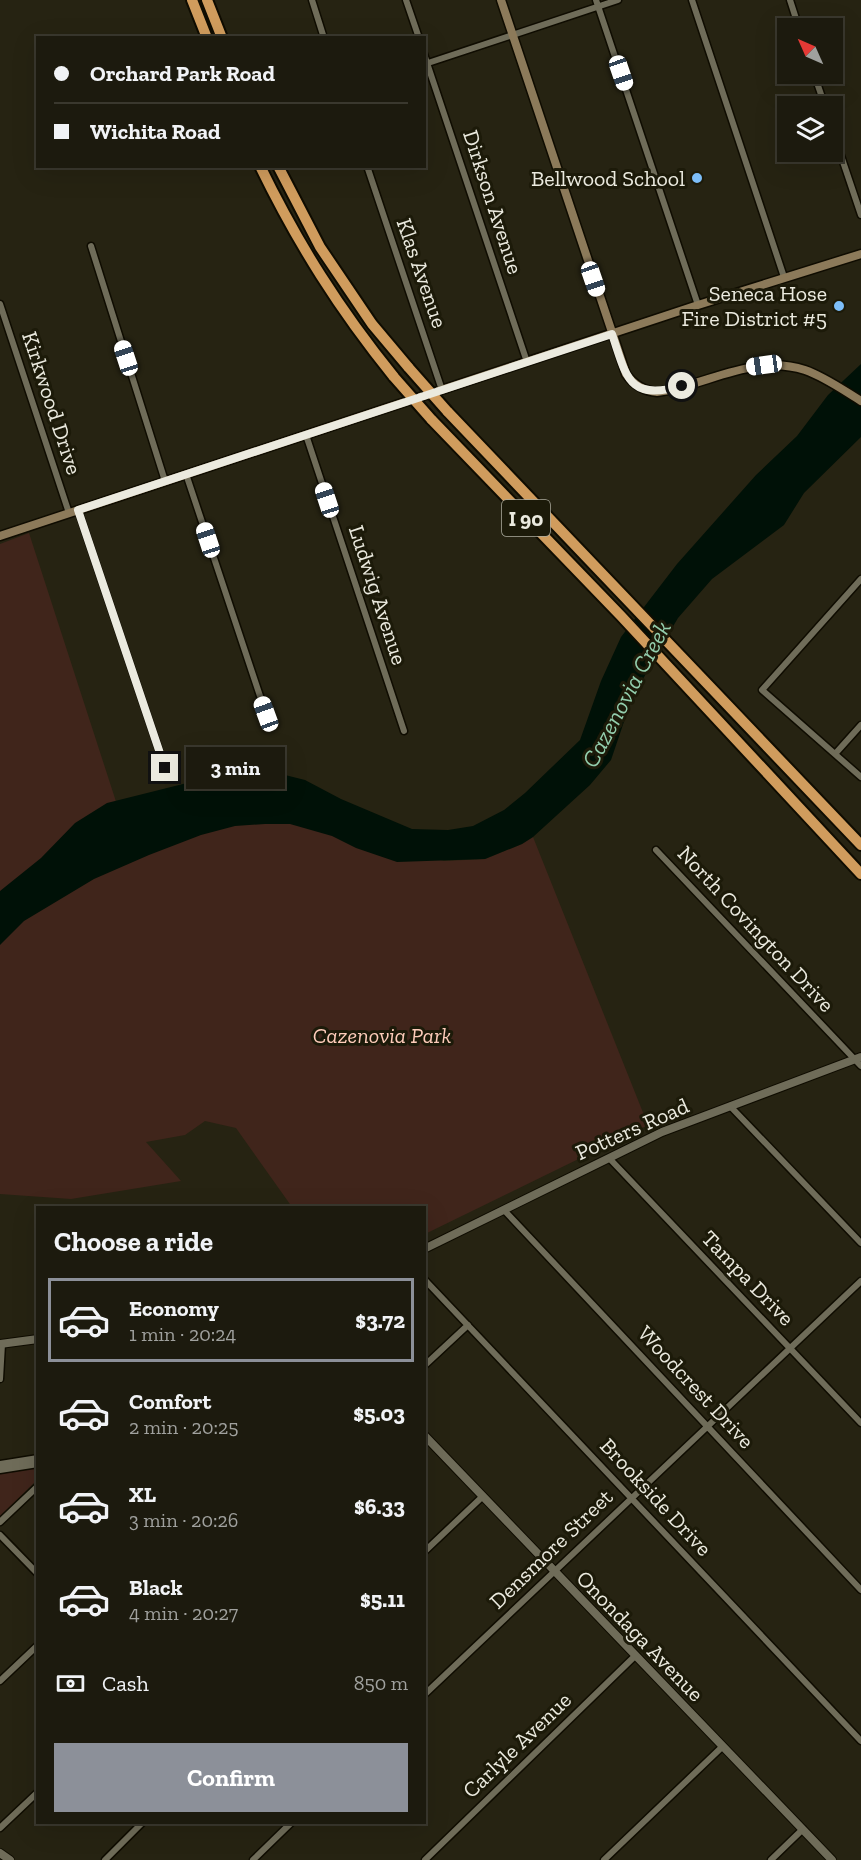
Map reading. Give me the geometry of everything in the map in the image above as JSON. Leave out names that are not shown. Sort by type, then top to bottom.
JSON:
[{"type":"highway","points":[[192,0],[206,36]]},
{"type":"highway","points":[[207,0],[221,35]]},
{"type":"highway","points":[[214,0],[221,35]]},
{"type":"highway","name":"I 90","points":[[261,168],[288,224],[327,287],[356,331],[394,377],[861,874]]},
{"type":"highway","name":"I 90","points":[[279,168],[320,247],[372,324],[409,368],[447,411],[861,844]]},
{"type":"main road","points":[[501,0],[612,334],[626,374],[636,386],[650,392],[664,391],[764,365],[784,366],[804,370],[830,382],[861,401]]},
{"type":"main road","points":[[0,536],[698,305],[861,254]]},
{"type":"street","points":[[312,0],[323,36]]},
{"type":"street","points":[[406,0],[418,36]]},
{"type":"street","points":[[426,63],[597,3],[618,0]]},
{"type":"street","points":[[692,0],[784,277]]},
{"type":"street","points":[[790,0],[796,18]]},
{"type":"street","points":[[597,3],[698,305]]},
{"type":"street","name":"Dirkson Avenue","points":[[426,63],[527,362]]},
{"type":"street","points":[[843,162],[861,215]]},
{"type":"street","name":"Klas Avenue","points":[[368,168],[442,390]]},
{"type":"street","points":[[91,246],[165,482]]},
{"type":"street","name":"Kirkwood Drive","points":[[0,304],[165,768]]},
{"type":"street","name":"Ludwig Avenue","points":[[306,435],[404,731]]},
{"type":"street","points":[[186,474],[266,714]]},
{"type":"street","points":[[861,579],[762,690],[861,777]]},
{"type":"street","points":[[835,754],[861,725]]},
{"type":"street","name":"North Covington Drive","points":[[657,850],[858,1058],[861,1066]]},
{"type":"street","name":"Potters Road","points":[[426,1248],[662,1132],[858,1058]]},
{"type":"street","points":[[730,1106],[861,1244]]},
{"type":"street","name":"Tampa Drive","points":[[609,1158],[861,1423]]},
{"type":"street","name":"Woodcrest Drive","points":[[504,1210],[861,1590]]},
{"type":"street","name":"Brookside Drive","points":[[426,1281],[861,1741]]},
{"type":"street","name":"Densmore Street","points":[[426,1693],[861,1281]]},
{"type":"street","points":[[426,1364],[468,1325]]},
{"type":"street","points":[[0,1379],[1,1344],[36,1339]]},
{"type":"street","name":"Onondaga Avenue","points":[[426,1437],[832,1860]]},
{"type":"street","points":[[0,1464],[36,1458]]},
{"type":"street","points":[[0,1470],[36,1464]]},
{"type":"street","points":[[0,1522],[36,1488]]},
{"type":"street","points":[[426,1550],[482,1497]]},
{"type":"street","points":[[0,1535],[36,1572]]},
{"type":"street","points":[[0,1681],[36,1647]]},
{"type":"street","name":"Carlyle Avenue","points":[[425,1860],[635,1656]]},
{"type":"street","points":[[604,1860],[722,1747]]},
{"type":"street","points":[[0,1828],[36,1794]]},
{"type":"street","points":[[105,1860],[141,1824]]},
{"type":"street","points":[[253,1860],[290,1824]]},
{"type":"street","points":[[771,1860],[802,1829]]},
{"type":"street","points":[[0,1853],[10,1860]]},
{"type":"green space","name":"Cazenovia Park","points":[[29,533],[121,817],[299,818],[444,861],[485,859],[533,837],[648,1125],[426,1234],[426,1206],[291,1206],[236,1128],[205,1121],[185,1135],[146,1142],[181,1181],[71,1199],[0,1194],[0,544]]},
{"type":"green space","points":[[36,1468],[36,1481],[0,1516],[0,1473]]},
{"type":"water","name":"Cazenovia Creek","points":[[861,364],[861,437],[804,493],[784,525],[712,579],[678,618],[630,704],[611,760],[590,785],[533,837],[485,859],[397,862],[356,848],[332,836],[290,824],[235,826],[201,835],[94,879],[24,921],[0,945],[0,891],[41,858],[75,823],[107,803],[211,777],[277,773],[305,780],[341,799],[412,829],[448,830],[473,826],[504,810],[580,740],[601,681],[621,637],[677,564],[756,475],[797,436],[828,395]]},
{"type":"place","name":"Bellwood School","points":[[697,178]]},
{"type":"place","name":"Seneca Hose Fire District #5","points":[[839,306]]},
{"type":"route","points":[[165,768],[78,510],[612,334],[626,374],[636,386],[650,392],[657,392],[682,386]]}]
